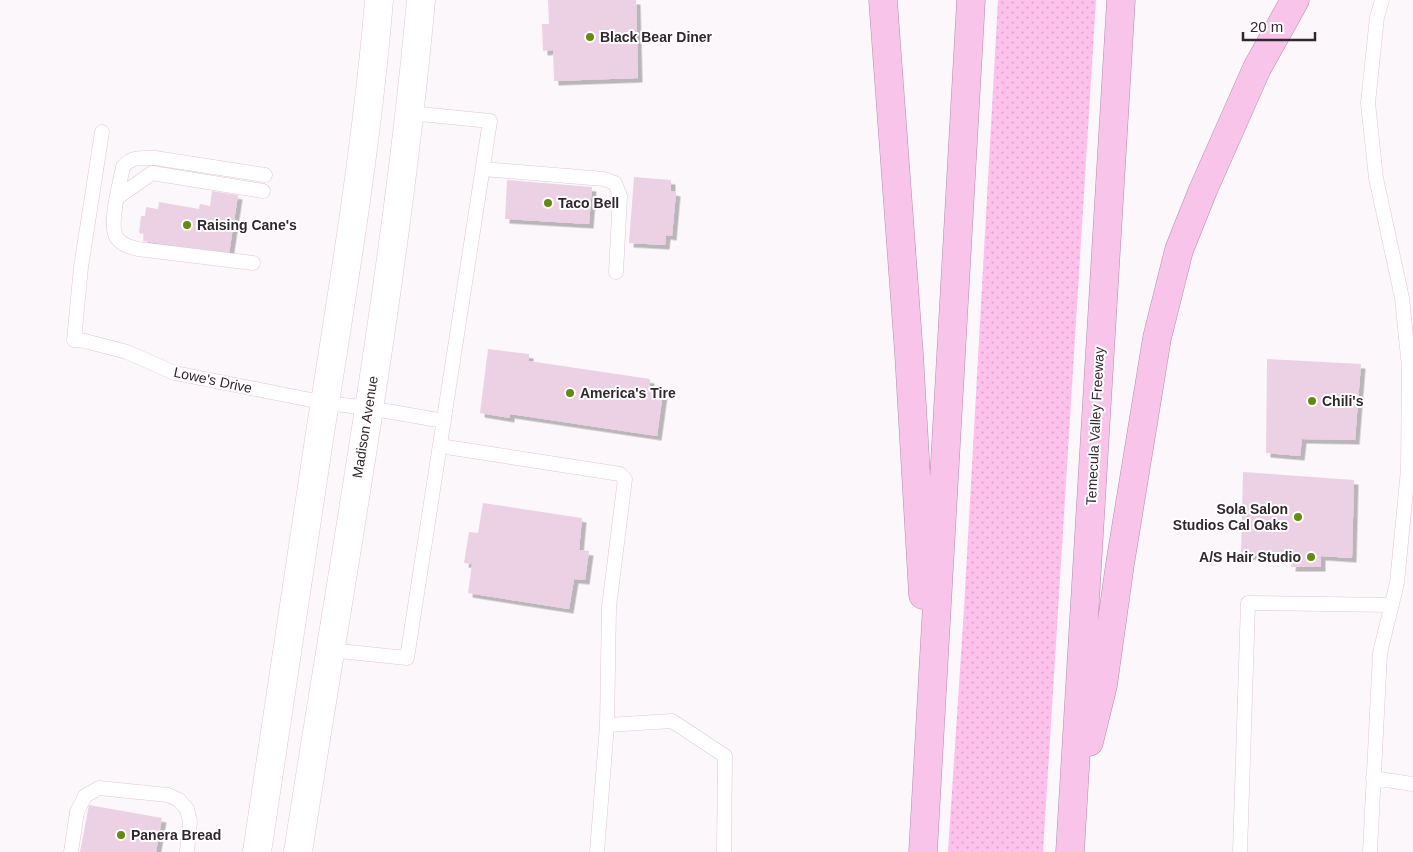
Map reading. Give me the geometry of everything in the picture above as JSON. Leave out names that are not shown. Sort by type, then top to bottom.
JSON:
[{"type":"highway","points":[[883,0],[908,344],[931,726]]},
{"type":"highway","points":[[923,852],[971,0]]},
{"type":"highway","name":"Temecula Valley Freeway","points":[[1070,852],[1121,0]]},
{"type":"highway","points":[[1072,814],[1103,685],[1120,564],[1158,338],[1179,250],[1203,190],[1253,77],[1295,0]]},
{"type":"main road","points":[[257,852],[347,264],[372,80],[379,0]]},
{"type":"main road","name":"Madison Avenue","points":[[298,852],[369,408],[410,113],[421,0]]},
{"type":"lane","points":[[1370,852],[1380,653],[1407,535],[1408,470],[1409,367],[1401,290],[1376,178],[1368,103],[1377,17],[1382,0]]},
{"type":"lane","points":[[329,650],[407,658],[483,169],[490,121],[410,113]]},
{"type":"lane","name":"Lowe's Drive","points":[[102,132],[81,266],[74,340],[86,341],[126,352],[175,373],[326,403],[444,420]]},
{"type":"lane","points":[[253,263],[138,249],[127,246],[116,238],[113,226],[123,167],[128,161],[139,157],[265,175]]},
{"type":"lane","points":[[483,169],[604,179],[615,183],[620,196],[616,272]]},
{"type":"lane","points":[[118,197],[152,173],[263,191]]},
{"type":"lane","points":[[440,446],[624,476],[609,607],[607,725],[597,852]]},
{"type":"lane","points":[[1240,852],[1248,603],[1392,605]]},
{"type":"lane","points":[[607,725],[672,721],[725,756],[724,852]]},
{"type":"lane","points":[[1373,778],[1413,784]]},
{"type":"lane","points":[[71,852],[77,812],[85,796],[99,788],[168,795],[179,800],[187,809],[190,822],[187,852]]},
{"type":"shaded area","points":[[998,0],[1096,0],[1043,852],[948,852],[964,609]]},
{"type":"building","name":"Black Bear Diner","points":[[548,0],[636,0],[638,78],[554,81],[553,50],[543,51],[542,24],[549,24]]},
{"type":"building","points":[[634,177],[671,180],[671,191],[676,192],[672,236],[666,235],[665,245],[629,243]]},
{"type":"building","name":"Taco Bell","points":[[507,180],[592,187],[589,224],[505,219]]},
{"type":"building","name":"Raising Cane's","points":[[212,191],[238,195],[229,254],[143,241],[144,234],[139,233],[141,216],[145,216],[146,207],[158,209],[159,202],[199,209],[200,204],[210,206]]},
{"type":"building","name":"America's Tire","points":[[488,349],[529,354],[529,361],[650,379],[650,392],[663,393],[657,436],[510,414],[510,418],[480,413]]},
{"type":"building","name":"Chili's","points":[[1267,359],[1361,364],[1355,440],[1302,439],[1300,456],[1266,453]]},
{"type":"building","name":"Sola Salon Studios Cal Oaks","points":[[1243,472],[1354,480],[1352,558],[1321,556],[1321,567],[1291,567],[1292,557],[1241,555]]},
{"type":"building","points":[[483,503],[582,518],[579,550],[589,551],[585,580],[574,579],[569,609],[468,593],[472,564],[464,563],[469,532],[478,533]]},
{"type":"building","name":"Panera Bread","points":[[89,805],[162,818],[156,852],[80,852]]},
{"type":"place","name":"Black Bear Diner","points":[[590,37]]},
{"type":"place","name":"Taco Bell","points":[[548,203]]},
{"type":"place","name":"Raising Cane's","points":[[187,225]]},
{"type":"place","name":"America's Tire","points":[[570,393]]},
{"type":"place","name":"Chili's","points":[[1312,401]]},
{"type":"place","name":"Sola Salon Studios Cal Oaks","points":[[1298,517]]},
{"type":"place","name":"A/S Hair Studio","points":[[1311,557]]},
{"type":"place","name":"Panera Bread","points":[[121,835]]}]
